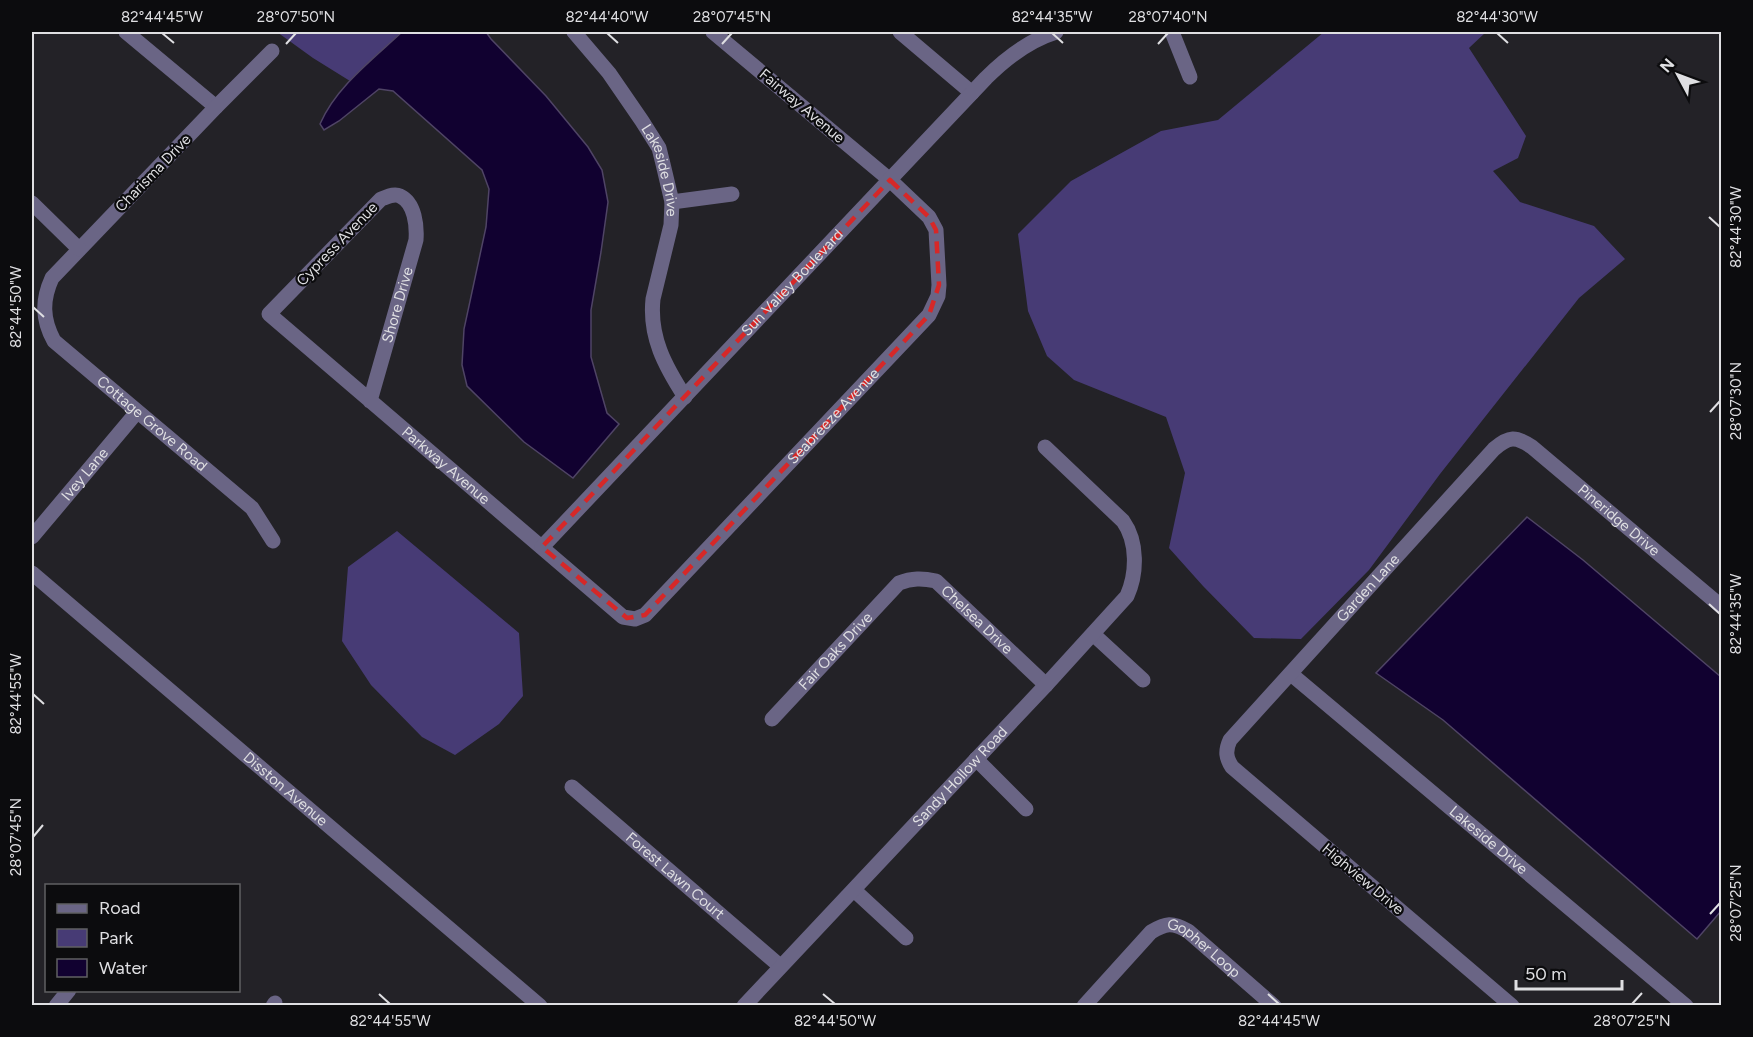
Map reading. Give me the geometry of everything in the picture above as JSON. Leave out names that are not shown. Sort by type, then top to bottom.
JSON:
[{"type":"street","points":[[126,32],[216,107]]},
{"type":"street","name":"Lakeside Drive","points":[[574,32],[609,73],[654,140],[663,164],[672,202],[670,231],[652,311],[658,348],[664,363],[685,397]]},
{"type":"street","name":"Fairway Avenue","points":[[713,32],[890,180]]},
{"type":"street","points":[[900,32],[972,93]]},
{"type":"street","name":"Sun Valley Boulevard","points":[[542,547],[996,68],[1038,40],[1056,32]]},
{"type":"street","points":[[1172,32],[1190,77]]},
{"type":"street","name":"Charisma Drive","points":[[45,301],[52,278],[272,51]]},
{"type":"street","name":"Seabreeze Avenue","points":[[623,617],[635,619],[645,615],[929,315],[938,296],[939,285],[936,230],[929,217],[890,180]]},
{"type":"street","points":[[672,202],[732,194]]},
{"type":"street","name":"Cypress Avenue","points":[[269,314],[381,199],[392,195],[400,196],[410,206]]},
{"type":"street","points":[[32,203],[80,249]]},
{"type":"street","name":"Shore Drive","points":[[370,401],[416,240],[416,222],[410,206]]},
{"type":"street","name":"Cottage Grove Road","points":[[45,301],[45,321],[54,341],[252,508],[273,541]]},
{"type":"street","name":"Parkway Avenue","points":[[269,314],[623,617]]},
{"type":"street","name":"Ivey Lane","points":[[32,537],[137,411]]},
{"type":"street","name":"Pineridge Drive","points":[[1514,438],[1532,447],[1722,608]]},
{"type":"street","name":"Garden Lane","points":[[1228,746],[1230,740],[1494,449],[1503,441],[1514,438]]},
{"type":"street","name":"Sandy Hollow Road","points":[[744,1005],[1094,634],[1127,596],[1134,571],[1134,555],[1128,528],[1045,447]]},
{"type":"street","name":"Disston Avenue","points":[[32,573],[540,1005]]},
{"type":"street","name":"Chelsea Drive","points":[[898,584],[915,578],[936,581],[1046,685]]},
{"type":"street","name":"Fair Oaks Drive","points":[[772,719],[898,584]]},
{"type":"street","points":[[1094,634],[1143,680]]},
{"type":"street","name":"Lakeside Drive","points":[[1291,674],[1686,1005]]},
{"type":"street","name":"Highview Drive","points":[[1228,746],[1227,756],[1232,767],[1512,1005]]},
{"type":"street","points":[[976,759],[1026,809]]},
{"type":"street","name":"Forest Lawn Court","points":[[572,787],[780,966]]},
{"type":"street","points":[[854,890],[906,938]]},
{"type":"street","name":"Gopher Loop","points":[[1084,1005],[1151,932],[1162,925],[1176,924],[1188,931],[1274,1005]]},
{"type":"street","points":[[56,1005],[67,992]]},
{"type":"highlighted area","points":[[890,180],[929,217],[936,230],[939,285],[929,315],[645,615],[627,618],[542,547]]},
{"type":"green space","points":[[277,32],[402,32],[350,81]]},
{"type":"green space","points":[[1324,32],[1486,32],[1469,48],[1526,136],[1518,158],[1493,171],[1520,202],[1594,226],[1625,259],[1579,298],[1440,474],[1369,570],[1301,639],[1254,638],[1169,548],[1185,473],[1166,417],[1074,380],[1047,356],[1028,311],[1018,234],[1071,181],[1161,131],[1218,120]]},
{"type":"green space","points":[[397,531],[519,633],[523,696],[499,724],[455,755],[422,737],[371,685],[342,641],[348,567]]},
{"type":"water","points":[[402,32],[486,32],[546,96],[588,147],[602,170],[608,202],[591,310],[591,357],[607,413],[619,424],[573,478],[524,442],[467,386],[462,365],[464,329],[486,227],[489,189],[482,170],[393,91],[379,89],[324,130],[320,124],[345,86]]},
{"type":"water","points":[[1527,517],[1583,560],[1721,677],[1721,911],[1697,939],[1443,720],[1376,673]]}]
